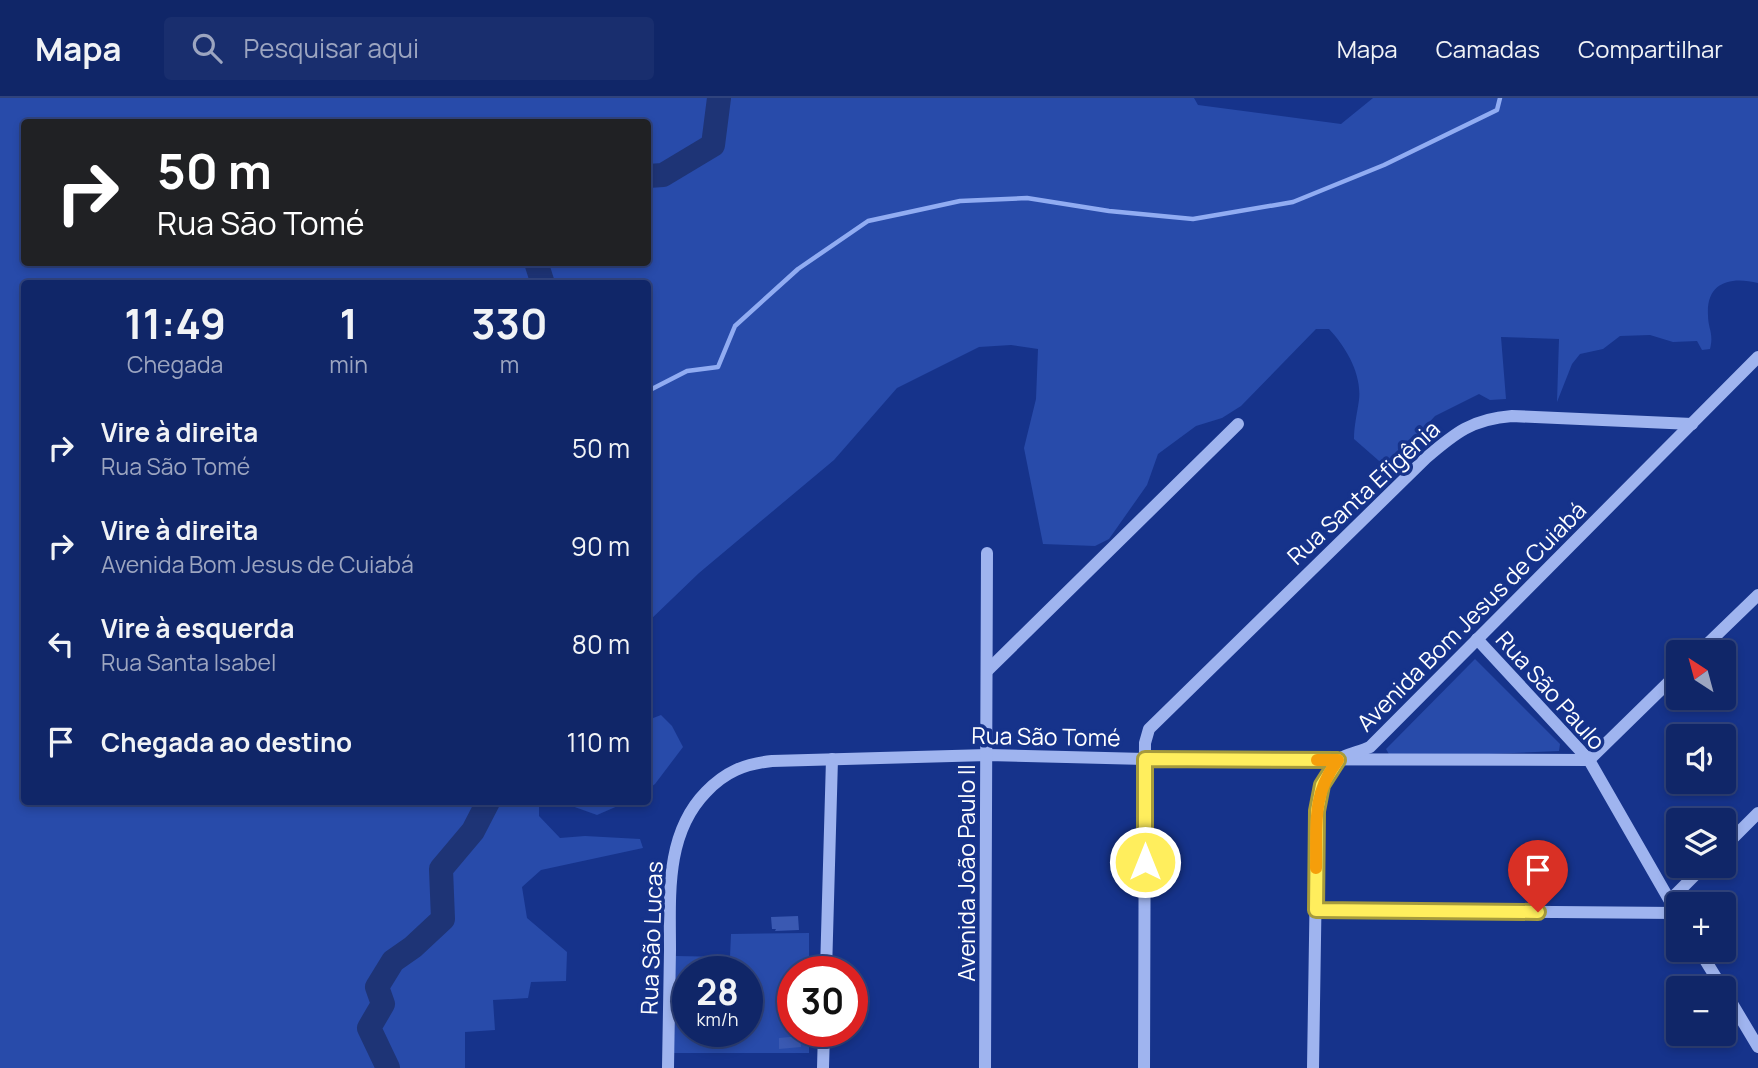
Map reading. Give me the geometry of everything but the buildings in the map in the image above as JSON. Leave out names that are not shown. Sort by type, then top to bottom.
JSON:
[{"type":"street","name":"Avenida Bom Jesus de Cuiabá","points":[[1338,760],[1370,747],[1758,357]]},
{"type":"street","name":"Rua Santa Efigênia","points":[[1144,1068],[1145,743],[1149,729],[1328,552],[1455,433],[1489,418],[1512,416],[1692,424]]},
{"type":"street","points":[[988,670],[1238,424]]},
{"type":"street","name":"Avenida João Paulo II","points":[[985,1068],[987,553]]},
{"type":"street","points":[[1712,640],[1758,595]]},
{"type":"street","name":"Rua São Paulo","points":[[1477,639],[1589,760],[1666,893]]},
{"type":"street","points":[[1589,760],[1666,685]]},
{"type":"street","name":"Rua São Tomé","points":[[718,780],[734,769],[754,763],[988,755],[1145,759],[1589,760]]},
{"type":"street","points":[[826,956],[832,759]]},
{"type":"street","points":[[1313,1068],[1317,811],[1322,785],[1338,760]]},
{"type":"street","name":"Rua São Lucas","points":[[668,1068],[670,894],[674,857],[682,827],[696,803],[718,780]]},
{"type":"street","points":[[1736,835],[1758,813]]},
{"type":"street","points":[[1678,892],[1692,878]]},
{"type":"street","points":[[1316,910],[1666,914]]},
{"type":"street","points":[[1736,1011],[1757,1044]]},
{"type":"street","points":[[823,1068],[824,1047]]},
{"type":"shaded area","points":[[0,98],[1194,98],[1198,105],[1341,124],[1373,98],[1758,98],[1758,283],[1730,281],[1722,284],[1711,295],[1708,304],[1710,349],[1702,350],[1697,341],[1673,342],[1650,335],[1620,336],[1603,349],[1580,354],[1572,364],[1557,402],[1559,339],[1501,337],[1506,399],[1490,400],[1479,394],[1435,416],[1386,467],[1354,439],[1359,390],[1352,362],[1329,329],[1316,329],[1241,406],[1222,418],[1196,426],[1158,454],[1147,485],[1109,539],[1095,546],[1043,544],[1024,448],[1036,399],[1038,349],[1011,345],[979,347],[897,388],[834,460],[699,573],[651,619],[651,280],[21,280],[21,805],[539,805],[539,816],[560,838],[585,836],[640,839],[643,848],[541,870],[522,887],[527,918],[567,952],[566,981],[531,982],[528,998],[493,1000],[495,1030],[465,1032],[465,1068],[0,1068]]},
{"type":"shaded area","points":[[1475,659],[1560,744],[1559,751],[1391,758],[1386,749]]},
{"type":"shaded area","points":[[661,715],[672,726],[683,747],[651,787],[651,719]]},
{"type":"shaded area","points":[[569,805],[620,805],[597,815]]},
{"type":"shaded area","points":[[809,933],[809,956],[777,956],[777,1047],[809,1047],[809,1053],[674,1053],[674,1047],[763,1047],[763,956],[730,956],[731,934]]},
{"type":"waterway","points":[[651,176],[663,175],[713,145],[719,98]]},
{"type":"waterway","points":[[651,389],[687,371],[718,367],[735,326],[798,269],[868,221],[960,201],[1027,198],[1109,211],[1193,219],[1293,202],[1384,165],[1497,110],[1500,98]]},
{"type":"waterway","points":[[537,266],[542,280]]},
{"type":"waterway","points":[[388,1068],[369,1028],[383,1004],[377,987],[393,961],[413,947],[443,919],[441,869],[473,831],[486,805]]},
{"type":"slow traffic","points":[[1316,868],[1317,811],[1322,785],[1338,760],[1317,760]]},
{"type":"route","points":[[1145,862],[1145,759],[1338,760],[1322,785],[1317,811],[1316,910],[1538,912]]}]
